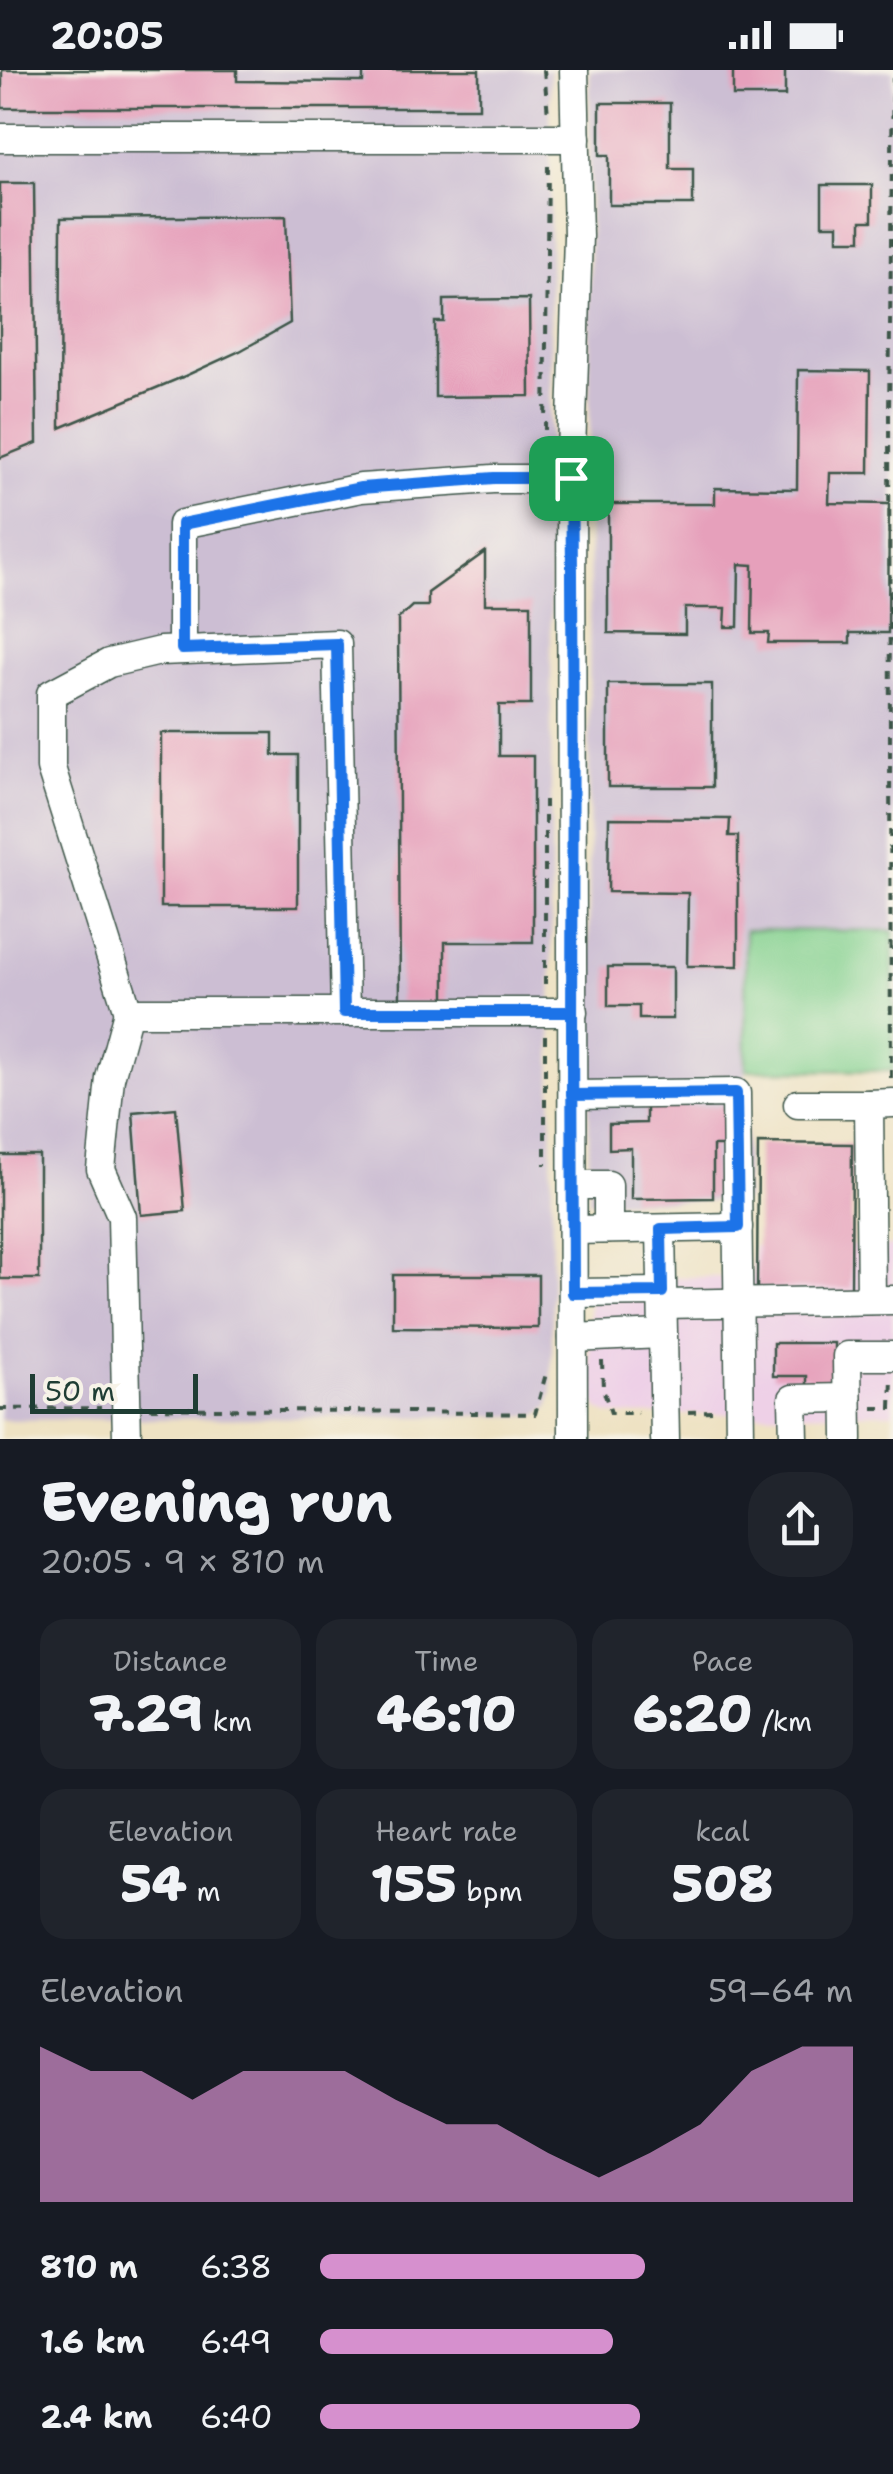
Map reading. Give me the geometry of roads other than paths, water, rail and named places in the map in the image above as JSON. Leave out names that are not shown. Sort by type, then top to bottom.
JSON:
[{"type":"street","points":[[573,1439],[572,1095],[558,1012],[578,236],[562,138],[574,70]]},
{"type":"street","points":[[0,138],[562,138]]},
{"type":"street","points":[[182,649],[182,524],[361,488],[494,478],[571,478]]},
{"type":"street","points":[[126,1439],[122,1217],[101,1169],[110,1078],[128,1012],[51,768],[51,694],[109,663],[182,649],[337,644],[344,1012]]},
{"type":"street","points":[[128,1012],[558,1012]]},
{"type":"street","points":[[572,1095],[736,1093],[740,1439]]},
{"type":"street","points":[[573,1293],[738,1304],[882,1300],[884,1103],[798,1104]]},
{"type":"street","points":[[573,1185],[608,1185],[608,1230]]},
{"type":"street","points":[[573,1230],[738,1227]]},
{"type":"street","points":[[661,1229],[664,1426]]},
{"type":"street","points":[[573,1338],[662,1334]]},
{"type":"street","points":[[848,1439],[847,1356],[892,1356]]},
{"type":"street","points":[[794,1439],[793,1399],[847,1403]]}]
